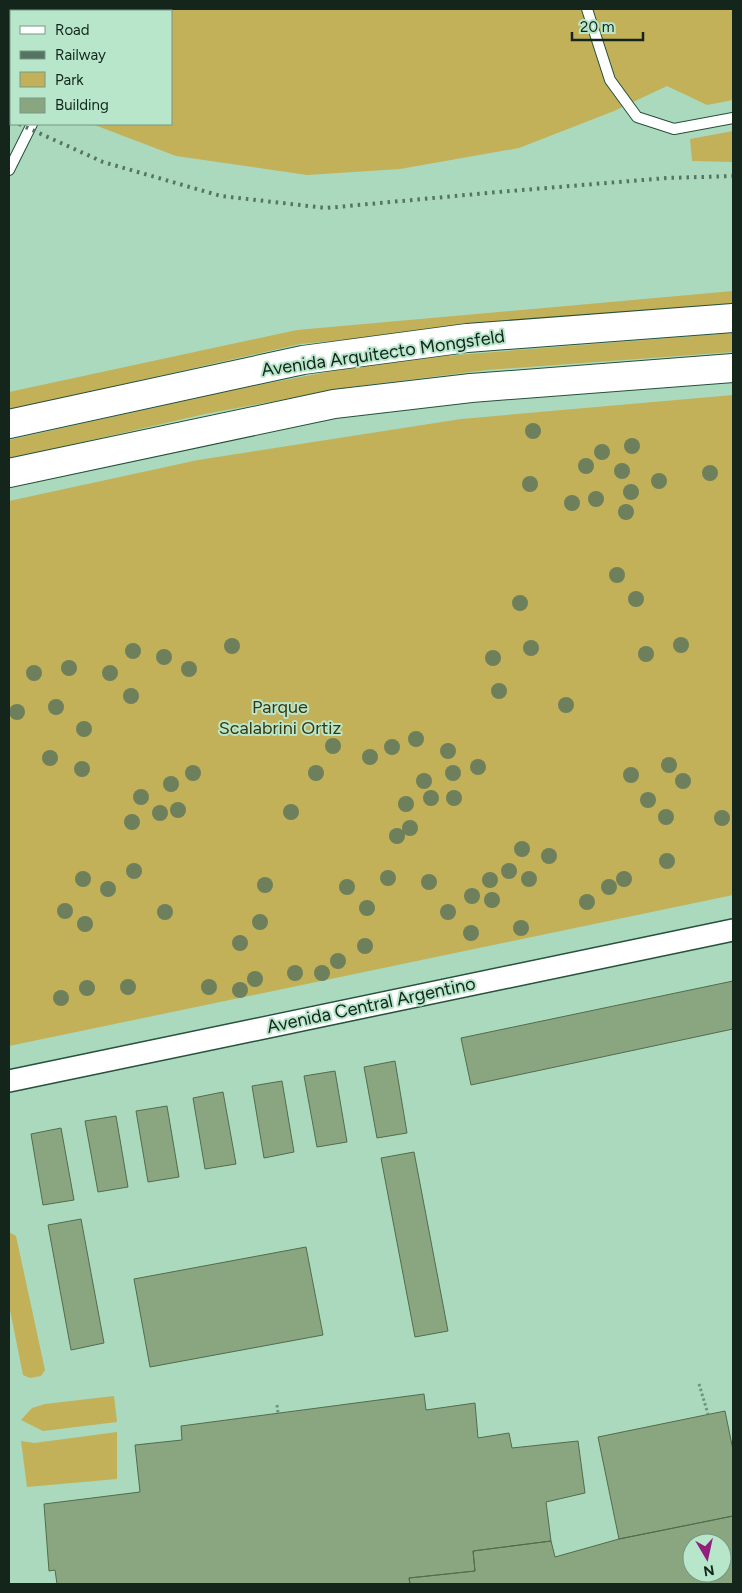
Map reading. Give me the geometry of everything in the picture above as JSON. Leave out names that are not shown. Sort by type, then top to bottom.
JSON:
[{"type":"main road","name":"Avenida Arquitecto Mongsfeld","points":[[9,424],[303,360],[467,338],[733,318]]},
{"type":"main road","points":[[9,473],[334,404],[471,388],[733,368]]},
{"type":"street","name":"Avenida Central Argentino","points":[[9,1081],[733,930]]},
{"type":"lane","points":[[586,9],[610,80],[636,117],[674,129],[733,118]]},
{"type":"lane","points":[[9,170],[32,125]]},
{"type":"path","points":[[699,1384],[708,1414]]},
{"type":"path","points":[[277,1405],[278,1413]]},
{"type":"green space","points":[[733,9],[733,100],[707,105],[667,86],[614,111],[519,148],[400,169],[307,175],[176,156],[95,125],[172,125],[172,10],[84,10]]},
{"type":"green space","points":[[733,131],[733,162],[692,161],[690,139]]},
{"type":"green space","points":[[733,291],[733,305],[300,344],[9,410],[9,392],[297,330]]},
{"type":"green space","points":[[733,333],[733,352],[487,370],[350,387],[205,414],[9,459],[9,440],[236,389],[354,367],[418,358]]},
{"type":"green space","name":"Parque Scalabrini Ortiz","points":[[733,395],[733,895],[9,1046],[9,501],[198,460],[461,419]]},
{"type":"green space","points":[[9,1232],[16,1236],[45,1370],[41,1376],[30,1378],[23,1375],[9,1305]]},
{"type":"green space","points":[[114,1396],[117,1422],[43,1431],[21,1420],[32,1408],[45,1404]]},
{"type":"green space","points":[[117,1432],[117,1479],[27,1487],[21,1441],[34,1443]]},
{"type":"building","points":[[733,981],[733,1029],[471,1085],[461,1038]]},
{"type":"building","points":[[395,1061],[407,1133],[377,1138],[364,1067]]},
{"type":"building","points":[[335,1071],[347,1142],[317,1147],[304,1076]]},
{"type":"building","points":[[282,1081],[294,1152],[264,1158],[252,1086]]},
{"type":"building","points":[[223,1092],[236,1164],[205,1169],[193,1098]]},
{"type":"building","points":[[167,1106],[179,1177],[148,1182],[136,1111]]},
{"type":"building","points":[[116,1116],[128,1187],[98,1192],[85,1121]]},
{"type":"building","points":[[61,1128],[74,1200],[43,1205],[31,1134]]},
{"type":"building","points":[[414,1152],[448,1331],[415,1337],[381,1158]]},
{"type":"building","points":[[81,1219],[104,1343],[71,1350],[48,1225]]},
{"type":"building","points":[[306,1247],[323,1335],[150,1367],[134,1279]]},
{"type":"building","points":[[424,1394],[426,1410],[475,1403],[478,1438],[509,1433],[512,1448],[578,1441],[585,1493],[546,1502],[551,1541],[473,1551],[475,1571],[409,1578],[410,1584],[57,1584],[55,1570],[49,1571],[44,1504],[140,1492],[135,1445],[182,1440],[181,1426]]},
{"type":"building","points":[[725,1411],[733,1450],[733,1516],[619,1539],[598,1437]]},
{"type":"building","points":[[733,1516],[733,1584],[410,1584],[409,1578],[475,1571],[473,1551],[551,1541],[555,1557],[619,1539]]},
{"type":"railway","points":[[21,125],[103,162],[221,196],[326,208],[667,178],[733,176]]}]
